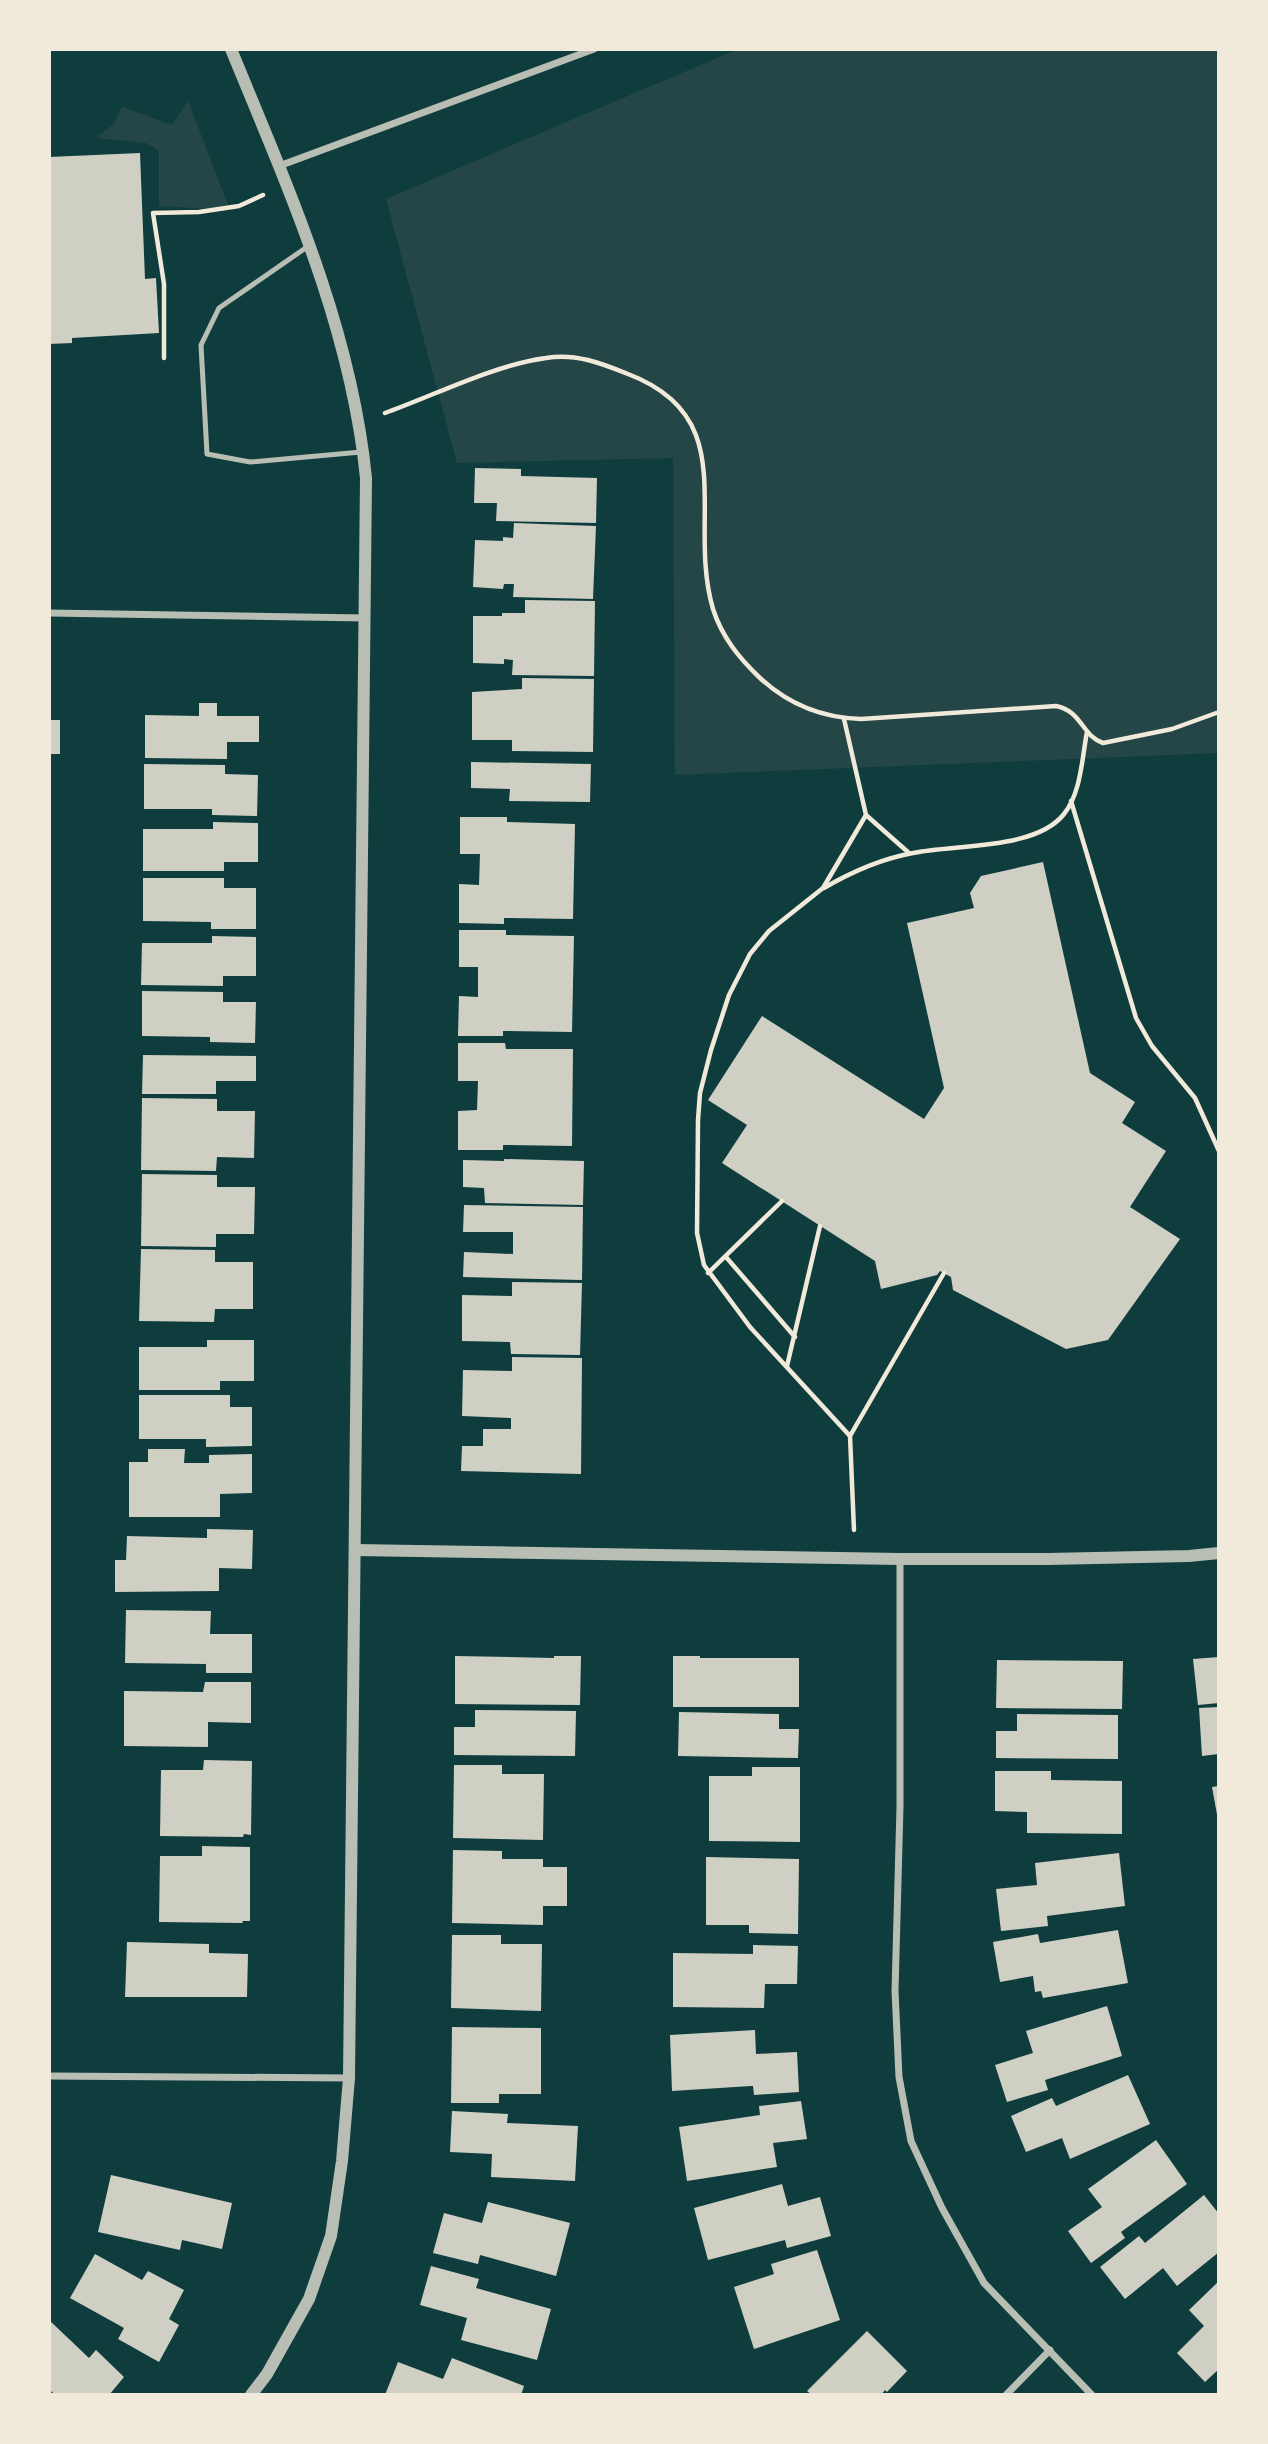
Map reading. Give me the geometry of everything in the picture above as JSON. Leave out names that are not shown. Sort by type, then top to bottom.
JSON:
[{"type":"street","points":[[231,49],[310,245],[343,353],[364,452],[366,478],[349,2078],[342,2161],[331,2236],[309,2299],[267,2374],[251,2395]]},
{"type":"street","points":[[279,166],[594,49]]},
{"type":"street","points":[[49,613],[365,618]]},
{"type":"street","points":[[355,1550],[900,1559],[1048,1559],[1219,1553]]},
{"type":"street","points":[[900,1559],[900,1807],[895,1991],[898,2077],[911,2141],[942,2208],[984,2283],[1092,2395]]},
{"type":"street","points":[[49,2076],[349,2078]]},
{"type":"street","points":[[1006,2395],[1049,2350]]},
{"type":"lane","points":[[310,245],[219,309],[201,345],[207,454],[250,462],[364,452]]},
{"type":"path","points":[[164,358],[164,284],[153,214],[199,212],[239,206],[286,184]]},
{"type":"path","points":[[358,423],[517,364],[567,356],[592,360],[664,390],[679,404],[696,433],[704,475],[707,574],[713,608],[732,648],[756,674],[782,695],[815,712],[844,719],[1056,706],[1070,711],[1098,741],[1107,743],[1183,726],[1219,712]]},
{"type":"path","points":[[844,719],[866,815],[909,853]]},
{"type":"path","points":[[850,1436],[745,1321],[708,1273],[702,1261],[698,1248],[697,1221],[699,1107],[710,1050],[729,995],[750,954],[769,931],[823,888],[868,864],[909,853],[1028,836],[1059,820],[1072,801],[1088,731]]},
{"type":"path","points":[[1072,801],[1136,1018],[1152,1046],[1195,1098],[1219,1151]]},
{"type":"path","points":[[823,888],[866,815]]},
{"type":"path","points":[[708,1273],[782,1201]]},
{"type":"path","points":[[787,1367],[820,1226]]},
{"type":"path","points":[[726,1257],[795,1337]]},
{"type":"path","points":[[855,1558],[850,1436],[944,1273]]},
{"type":"shaded area","points":[[738,49],[1219,49],[1219,753],[675,775],[673,458],[457,463],[386,199]]},
{"type":"shaded area","points":[[188,101],[230,210],[159,206],[159,151],[146,143],[96,138],[114,124],[122,107],[172,125]]},
{"type":"building","points":[[140,153],[145,279],[156,278],[159,333],[72,338],[72,343],[49,344],[49,157]]},
{"type":"building","points":[[475,468],[521,469],[521,476],[597,478],[596,523],[496,521],[497,503],[474,503]]},
{"type":"building","points":[[514,523],[596,526],[593,599],[513,597],[514,584],[504,584],[503,589],[473,587],[475,540],[503,541],[503,537],[513,538]]},
{"type":"building","points":[[525,600],[595,601],[594,676],[512,675],[513,660],[504,659],[504,664],[473,663],[473,616],[525,613]]},
{"type":"building","points":[[522,678],[594,679],[593,752],[512,751],[512,740],[472,740],[472,692],[522,689]]},
{"type":"building","points":[[199,703],[217,703],[217,716],[259,716],[259,742],[227,742],[227,759],[145,758],[145,715],[199,716]]},
{"type":"building","points":[[49,720],[60,720],[60,754],[49,754]]},
{"type":"building","points":[[471,762],[591,764],[590,802],[509,801],[510,789],[471,788]]},
{"type":"building","points":[[144,764],[225,765],[225,774],[258,775],[257,816],[212,815],[212,809],[144,809]]},
{"type":"building","points":[[460,817],[507,817],[507,822],[575,824],[573,919],[504,918],[504,924],[459,923],[459,884],[479,885],[480,854],[460,854]]},
{"type":"building","points":[[213,822],[258,823],[258,862],[224,862],[224,871],[143,871],[143,829],[213,829]]},
{"type":"building","points":[[1043,862],[1090,1073],[1135,1102],[1122,1123],[1166,1151],[1130,1207],[1180,1239],[1108,1340],[1066,1349],[953,1290],[951,1277],[940,1271],[937,1275],[881,1289],[875,1261],[722,1163],[747,1125],[708,1100],[762,1016],[924,1119],[944,1088],[907,923],[974,908],[970,893],[981,876]]},
{"type":"building","points":[[143,878],[224,878],[224,888],[256,888],[256,929],[211,929],[211,922],[143,921]]},
{"type":"building","points":[[459,930],[506,930],[506,935],[574,936],[572,1032],[503,1031],[503,1036],[458,1036],[459,996],[478,997],[478,967],[459,967]]},
{"type":"building","points":[[212,936],[256,937],[256,976],[223,976],[223,986],[141,985],[142,943],[212,943]]},
{"type":"building","points":[[142,991],[223,992],[223,1002],[256,1002],[255,1043],[210,1042],[210,1037],[142,1036]]},
{"type":"building","points":[[458,1043],[505,1043],[506,1049],[573,1049],[572,1146],[503,1145],[503,1150],[458,1150],[458,1111],[477,1110],[478,1081],[458,1081]]},
{"type":"building","points":[[143,1055],[256,1056],[256,1081],[216,1081],[216,1094],[142,1094]]},
{"type":"building","points":[[142,1098],[217,1099],[217,1111],[255,1111],[254,1158],[217,1157],[216,1171],[141,1170]]},
{"type":"building","points":[[463,1160],[584,1161],[583,1205],[485,1203],[484,1188],[463,1187]]},
{"type":"building","points":[[142,1174],[217,1175],[217,1187],[255,1187],[254,1234],[216,1234],[216,1247],[141,1246]]},
{"type":"building","points":[[464,1205],[583,1207],[582,1280],[463,1277],[464,1252],[513,1254],[513,1232],[463,1232]]},
{"type":"building","points":[[141,1249],[215,1250],[215,1262],[253,1262],[253,1309],[215,1309],[214,1322],[139,1321]]},
{"type":"building","points":[[512,1282],[582,1283],[580,1355],[511,1354],[510,1342],[462,1341],[462,1295],[512,1296]]},
{"type":"building","points":[[207,1340],[254,1340],[254,1381],[220,1381],[220,1390],[139,1390],[139,1347],[207,1347]]},
{"type":"building","points":[[512,1357],[582,1358],[581,1474],[461,1471],[462,1446],[483,1446],[483,1429],[511,1429],[511,1418],[462,1416],[463,1370],[512,1371]]},
{"type":"building","points":[[139,1395],[230,1395],[230,1407],[252,1407],[252,1446],[206,1447],[206,1439],[139,1439]]},
{"type":"building","points":[[148,1449],[185,1449],[184,1463],[209,1463],[209,1455],[252,1454],[252,1493],[220,1494],[220,1517],[129,1517],[129,1462],[148,1462]]},
{"type":"building","points":[[207,1529],[253,1530],[252,1569],[219,1568],[219,1591],[115,1592],[115,1560],[126,1560],[127,1536],[207,1538]]},
{"type":"building","points":[[126,1610],[211,1611],[210,1634],[252,1634],[252,1673],[206,1673],[206,1664],[125,1663]]},
{"type":"building","points":[[455,1656],[581,1656],[580,1705],[455,1704]]},
{"type":"building","points":[[673,1656],[799,1658],[799,1707],[673,1707]]},
{"type":"building","points":[[1219,1657],[1219,1703],[1198,1705],[1193,1659]]},
{"type":"building","points":[[997,1660],[1123,1661],[1122,1709],[996,1708]]},
{"type":"building","points":[[205,1682],[251,1682],[251,1723],[208,1722],[208,1747],[124,1746],[124,1691],[203,1692]]},
{"type":"building","points":[[1219,1707],[1219,1754],[1202,1756],[1199,1708]]},
{"type":"building","points":[[475,1710],[576,1711],[575,1756],[454,1755],[454,1727],[475,1727]]},
{"type":"building","points":[[679,1712],[779,1714],[779,1729],[799,1729],[798,1758],[678,1756]]},
{"type":"building","points":[[1017,1714],[1118,1715],[1118,1759],[996,1758],[996,1731],[1017,1731]]},
{"type":"building","points":[[204,1760],[252,1761],[251,1835],[160,1836],[161,1770],[203,1770]]},
{"type":"building","points":[[454,1765],[502,1765],[502,1774],[544,1774],[543,1840],[453,1838]]},
{"type":"building","points":[[752,1767],[800,1767],[800,1842],[709,1841],[709,1776],[752,1776]]},
{"type":"building","points":[[995,1771],[1051,1771],[1051,1780],[1122,1781],[1122,1834],[1027,1833],[1027,1812],[995,1811]]},
{"type":"building","points":[[1219,1786],[1219,1820],[1218,1820],[1212,1787]]},
{"type":"building","points":[[202,1846],[250,1847],[250,1921],[159,1922],[160,1856],[202,1856]]},
{"type":"building","points":[[453,1850],[502,1851],[502,1859],[543,1859],[543,1867],[567,1867],[567,1906],[543,1906],[543,1925],[452,1923]]},
{"type":"building","points":[[1119,1853],[1125,1906],[1047,1916],[1048,1926],[1001,1931],[996,1889],[1037,1885],[1035,1863]]},
{"type":"building","points":[[706,1857],[799,1859],[798,1934],[749,1933],[749,1925],[706,1925]]},
{"type":"building","points":[[1118,1930],[1128,1983],[1043,1998],[1041,1991],[1035,1992],[1033,1976],[1000,1982],[993,1942],[1038,1934],[1040,1943]]},
{"type":"building","points":[[452,1935],[501,1935],[501,1944],[542,1944],[541,2011],[451,2008]]},
{"type":"building","points":[[127,1942],[209,1944],[209,1953],[248,1954],[247,1997],[125,1997]]},
{"type":"building","points":[[753,1945],[798,1946],[797,1984],[765,1984],[764,2008],[673,2007],[673,1953],[753,1954]]},
{"type":"building","points":[[1107,2006],[1122,2056],[1045,2080],[1048,2090],[1007,2102],[995,2065],[1033,2053],[1026,2031]]},
{"type":"building","points":[[452,2027],[541,2028],[541,2094],[499,2094],[499,2103],[451,2103]]},
{"type":"building","points":[[755,2030],[756,2054],[797,2052],[799,2092],[754,2095],[753,2086],[672,2091],[670,2035]]},
{"type":"building","points":[[1128,2075],[1150,2124],[1070,2159],[1062,2138],[1026,2152],[1011,2116],[1052,2098],[1056,2106]]},
{"type":"building","points":[[801,2101],[807,2139],[773,2143],[777,2167],[687,2181],[679,2127],[760,2115],[759,2106]]},
{"type":"building","points":[[452,2111],[508,2114],[507,2123],[578,2126],[575,2181],[491,2177],[492,2154],[450,2152]]},
{"type":"building","points":[[1156,2140],[1187,2184],[1121,2232],[1125,2238],[1091,2263],[1068,2231],[1102,2207],[1088,2189]]},
{"type":"building","points":[[111,2175],[232,2203],[222,2249],[182,2240],[180,2250],[98,2232]]},
{"type":"building","points":[[782,2184],[788,2206],[820,2197],[831,2236],[787,2248],[785,2240],[708,2260],[694,2208]]},
{"type":"building","points":[[1204,2195],[1219,2214],[1219,2252],[1177,2286],[1163,2268],[1125,2299],[1100,2267],[1139,2236],[1145,2243]]},
{"type":"building","points":[[488,2202],[570,2223],[556,2276],[480,2255],[478,2264],[433,2253],[444,2213],[482,2223]]},
{"type":"building","points":[[817,2250],[840,2320],[754,2349],[734,2287],[774,2274],[771,2264]]},
{"type":"building","points":[[95,2254],[142,2280],[148,2271],[184,2290],[169,2319],[179,2325],[159,2362],[118,2339],[124,2328],[70,2298]]},
{"type":"building","points":[[431,2266],[479,2279],[476,2288],[551,2309],[537,2360],[461,2340],[467,2318],[420,2305]]},
{"type":"building","points":[[1219,2281],[1219,2369],[1205,2382],[1177,2353],[1204,2326],[1189,2310]]},
{"type":"building","points":[[49,2320],[89,2358],[96,2350],[124,2377],[109,2395],[55,2395],[49,2389]]},
{"type":"building","points":[[867,2331],[907,2371],[887,2392],[885,2390],[881,2395],[812,2395],[807,2391]]},
{"type":"building","points":[[452,2358],[524,2386],[521,2395],[385,2395],[398,2362],[443,2379]]}]
